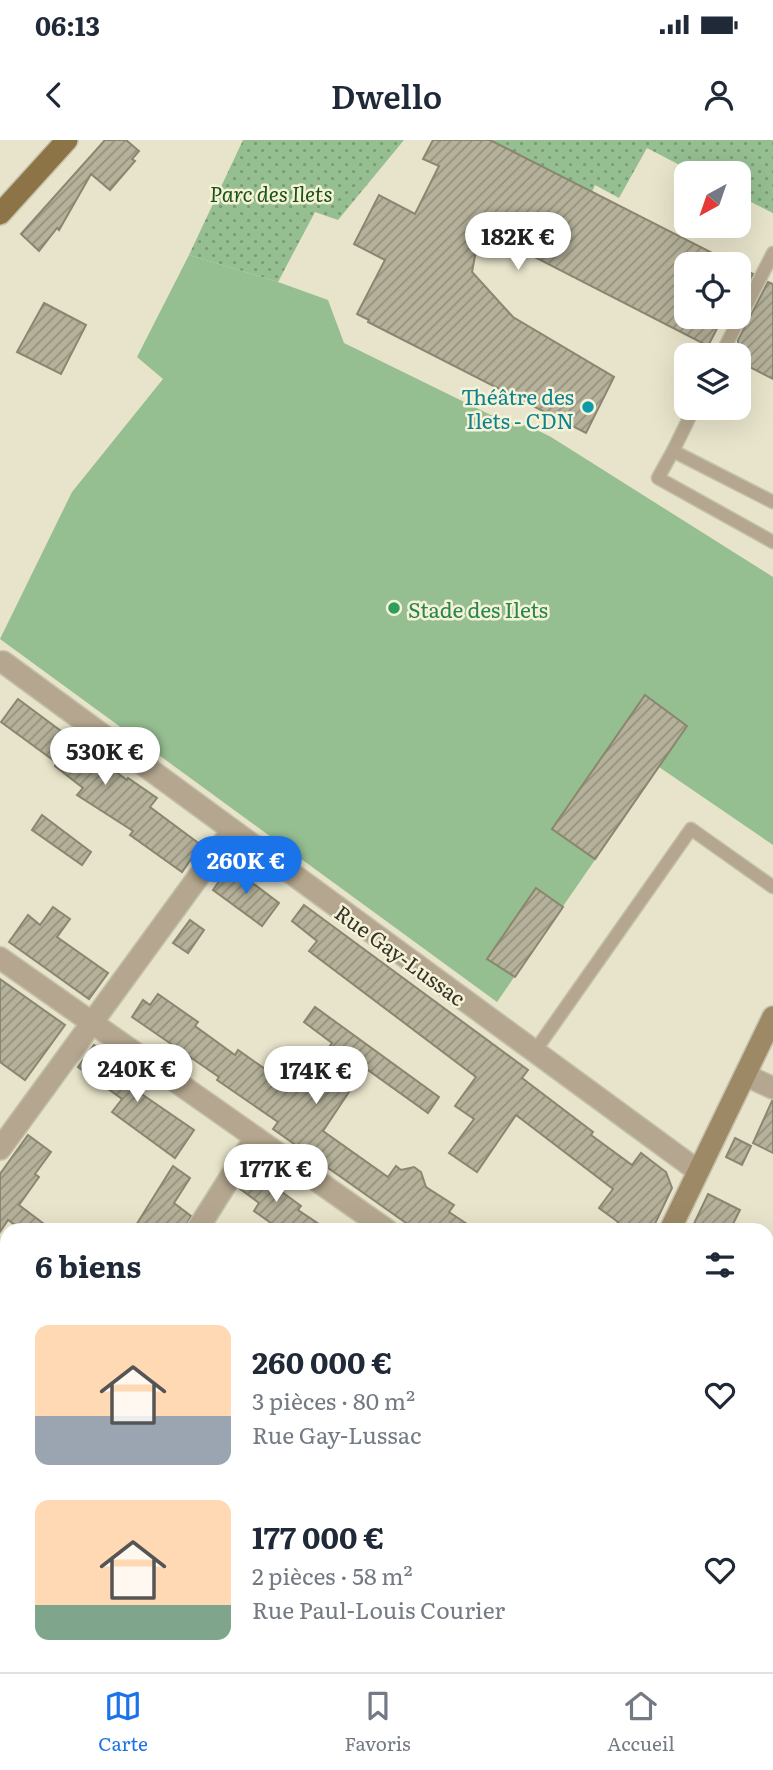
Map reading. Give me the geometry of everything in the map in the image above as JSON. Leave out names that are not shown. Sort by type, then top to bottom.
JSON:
[{"type":"main road","points":[[0,214],[67,140]]},
{"type":"street","name":"Rue Gay-Lussac","points":[[3,662],[698,1171]]},
{"type":"street","points":[[0,1149],[232,832]]},
{"type":"street","points":[[0,958],[377,1223]]},
{"type":"street","points":[[673,1223],[773,1017]]},
{"type":"street","points":[[745,1075],[773,1088]]},
{"type":"street","points":[[201,1223],[255,1138]]},
{"type":"lane","points":[[727,343],[773,253]]},
{"type":"lane","points":[[688,420],[658,478],[773,542]]},
{"type":"lane","points":[[673,451],[773,502]]},
{"type":"lane","points":[[535,1051],[691,829],[773,887]]},
{"type":"green space","name":"Parc des Ilets","points":[[243,140],[404,140],[338,220],[315,212],[278,282],[189,255]]},
{"type":"green space","points":[[490,140],[773,140],[773,213],[751,202],[751,161],[674,162],[647,148],[619,198],[595,185],[592,192]]},
{"type":"green space","name":"Stade des Ilets","points":[[189,255],[328,300],[344,343],[503,421],[531,427],[551,437],[773,577],[773,845],[659,767],[497,1002],[0,639],[72,492],[163,379],[137,357]]},
{"type":"building","points":[[105,140],[126,140],[139,151],[132,159],[135,161],[110,190],[91,174],[59,230],[57,228],[39,251],[21,234]]},
{"type":"building","points":[[433,140],[490,140],[674,234],[674,238],[683,238],[710,252],[674,252],[674,329],[480,229],[472,272],[513,317],[614,377],[586,433],[357,314],[385,260],[354,244],[379,195],[415,214],[439,166],[423,159]]},
{"type":"building","points":[[768,282],[773,284],[773,379],[751,368],[751,343],[738,343],[744,329],[751,329],[751,315]]},
{"type":"building","points":[[44,303],[86,325],[61,374],[17,352]]},
{"type":"building","points":[[675,329],[717,329],[710,343],[702,343]]},
{"type":"building","points":[[645,695],[687,726],[595,859],[552,829]]},
{"type":"building","points":[[18,699],[127,780],[128,778],[157,798],[150,807],[201,845],[182,872],[130,835],[133,831],[77,795],[83,788],[55,766],[57,763],[1,722]]},
{"type":"building","points":[[42,815],[91,852],[82,865],[32,830]]},
{"type":"building","points":[[230,866],[279,903],[262,926],[213,890]]},
{"type":"building","points":[[536,888],[563,907],[515,977],[487,959]]},
{"type":"building","points":[[304,905],[528,1070],[522,1078],[593,1132],[591,1135],[632,1165],[641,1153],[666,1172],[672,1188],[655,1223],[618,1223],[599,1208],[613,1189],[516,1115],[477,1172],[449,1153],[474,1119],[455,1106],[476,1077],[309,951],[317,941],[292,921]]},
{"type":"building","points":[[53,907],[70,919],[57,937],[108,973],[89,999],[9,942],[28,915],[40,925]]},
{"type":"building","points":[[190,920],[204,930],[188,953],[173,943]]},
{"type":"building","points":[[0,979],[65,1025],[25,1080],[0,1062]]},
{"type":"building","points":[[158,994],[198,1022],[195,1026],[235,1055],[238,1050],[268,1071],[272,1066],[302,1086],[332,1043],[304,1022],[315,1007],[439,1097],[428,1113],[365,1068],[323,1131],[388,1177],[396,1166],[401,1170],[414,1167],[421,1172],[426,1187],[454,1205],[449,1212],[466,1223],[406,1223],[273,1129],[278,1122],[132,1017],[143,1000],[150,1005]]},
{"type":"building","points":[[94,1045],[114,1060],[112,1063],[136,1078],[130,1086],[194,1130],[175,1158],[112,1112],[122,1099],[78,1067]]},
{"type":"building","points":[[773,1101],[773,1153],[753,1143]]},
{"type":"building","points":[[28,1135],[51,1152],[35,1174],[39,1177],[19,1205],[43,1223],[12,1223],[8,1220],[6,1223],[0,1223],[0,1174]]},
{"type":"building","points":[[735,1138],[751,1146],[742,1165],[726,1157]]},
{"type":"building","points":[[254,1165],[274,1179],[271,1184],[301,1206],[298,1210],[318,1223],[271,1223],[254,1211],[259,1203],[239,1188]]},
{"type":"building","points":[[173,1166],[190,1178],[174,1203],[191,1216],[188,1223],[137,1223]]},
{"type":"building","points":[[708,1194],[740,1210],[734,1223],[694,1223]]},
{"type":"place","name":"Théâtre des Ilets - CDN","points":[[588,407]]},
{"type":"place","name":"Stade des Ilets","points":[[394,608]]}]
